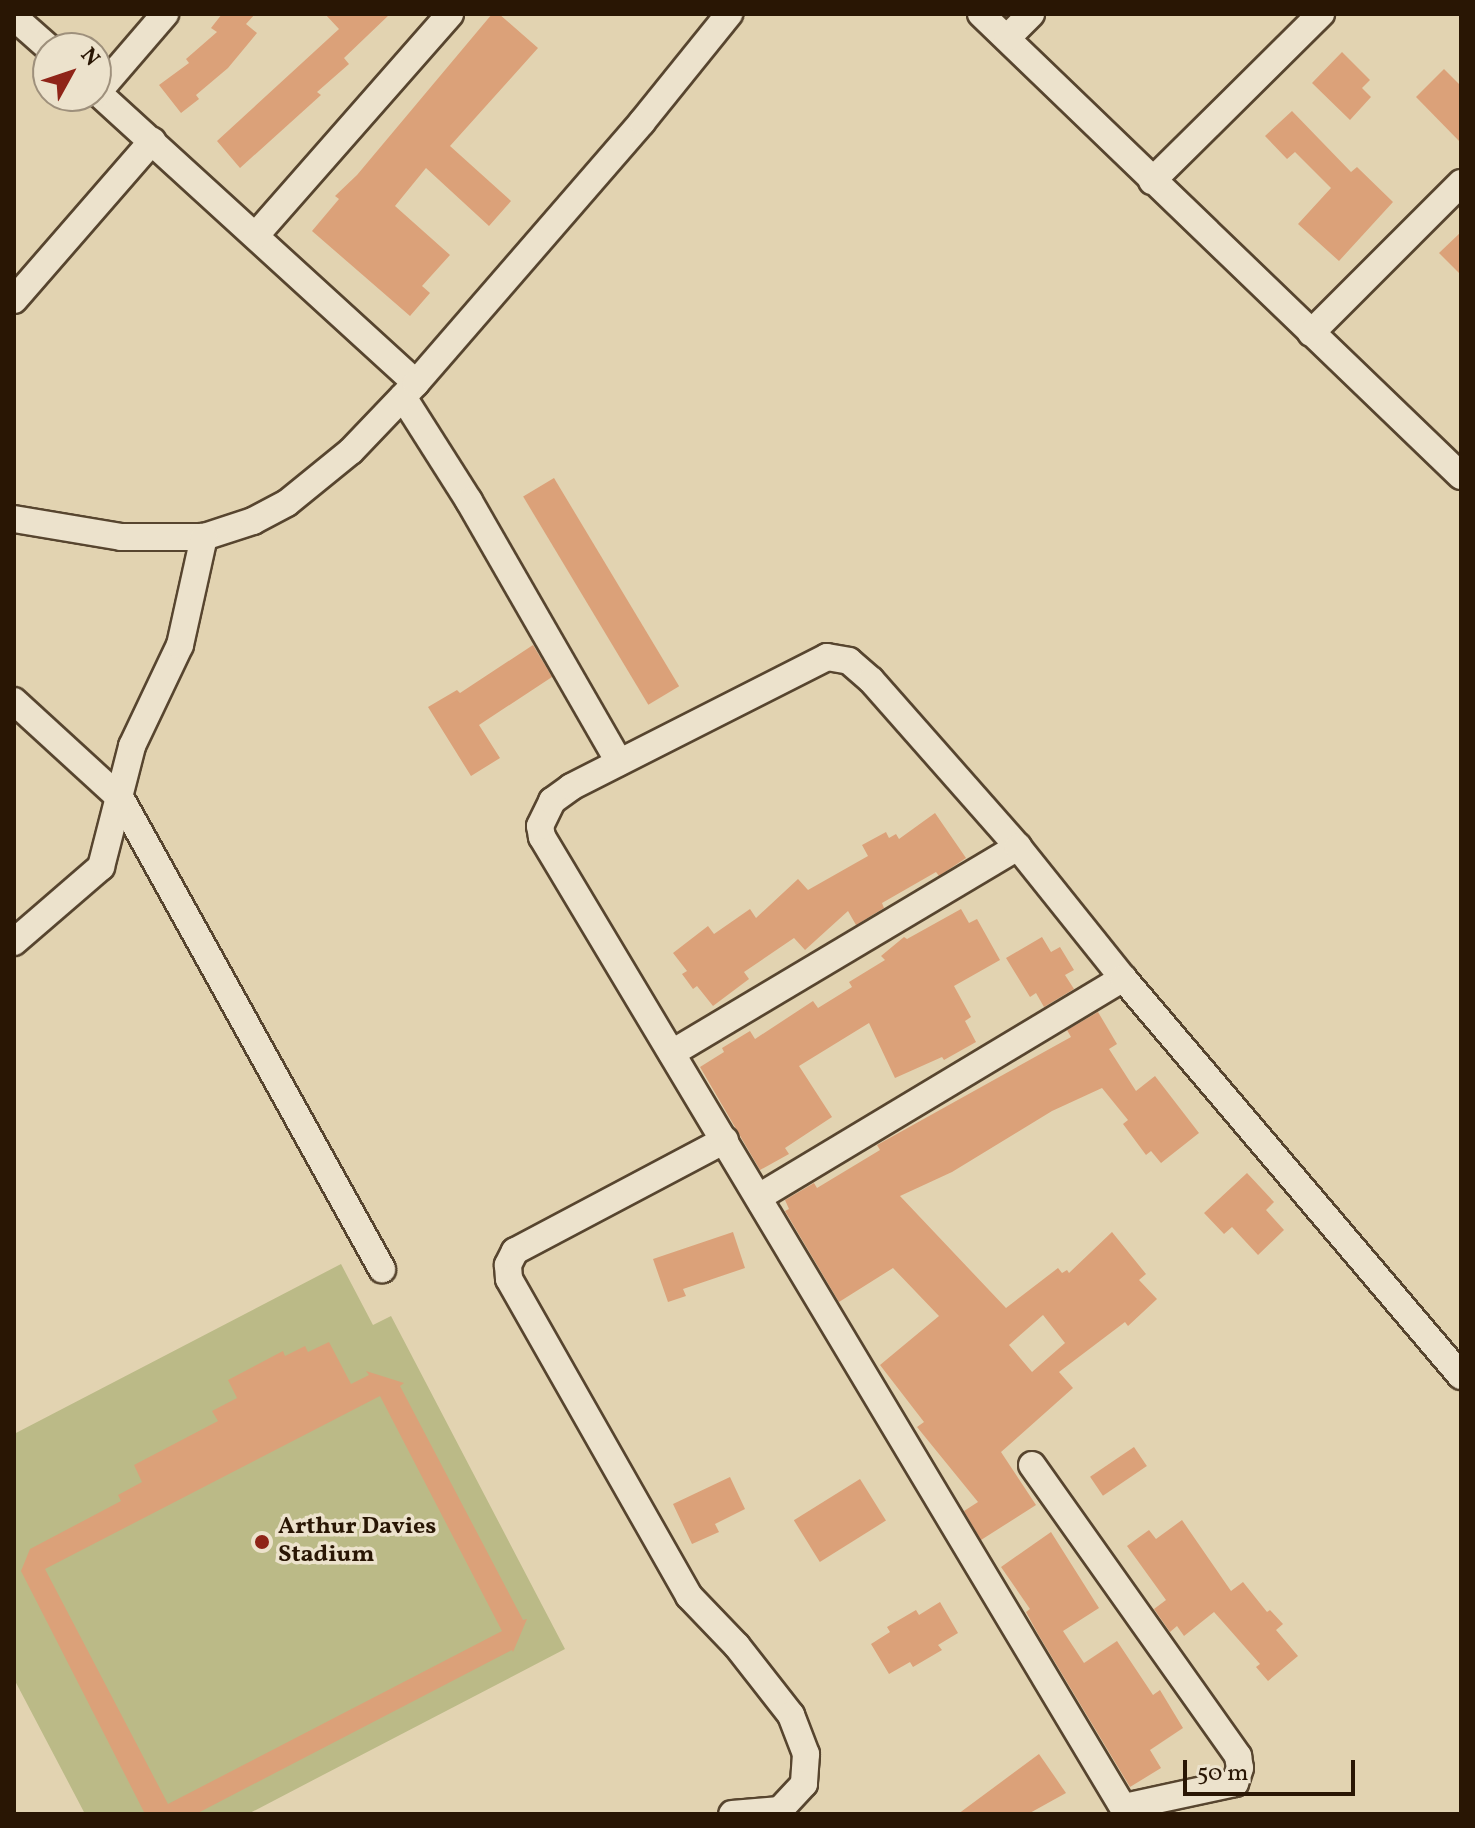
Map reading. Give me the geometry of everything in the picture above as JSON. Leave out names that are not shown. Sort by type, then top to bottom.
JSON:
[{"type":"street","points":[[112,75],[165,14]]},
{"type":"street","points":[[256,235],[450,14]]},
{"type":"street","points":[[14,519],[121,537],[204,537],[253,521],[287,503],[351,451],[409,390],[642,122],[729,14]]},
{"type":"street","points":[[981,14],[1461,476]]},
{"type":"street","points":[[1007,38],[1031,14]]},
{"type":"street","points":[[1152,181],[1321,14]]},
{"type":"street","points":[[14,17],[32,33]]},
{"type":"street","points":[[112,105],[256,235],[409,390],[619,762]]},
{"type":"street","points":[[14,300],[152,141]]},
{"type":"street","points":[[1311,333],[1461,183]]},
{"type":"street","points":[[14,942],[101,867],[121,799],[132,746],[180,645],[204,537]]},
{"type":"street","points":[[1032,1465],[1238,1756],[1240,1768],[1235,1783],[1126,1811],[542,837],[540,826],[552,801],[619,762],[827,657],[839,657],[871,680],[1018,847],[1123,978],[1461,1376]]},
{"type":"street","points":[[14,701],[121,799],[382,1269]]},
{"type":"street","points":[[672,1053],[1018,847]]},
{"type":"street","points":[[759,1197],[1123,978]]},
{"type":"street","points":[[725,1140],[515,1251],[508,1265],[509,1279],[689,1596],[737,1646],[791,1715],[806,1754],[804,1784],[780,1810],[732,1814]]},
{"type":"shaded area","name":"Arthur Davies Stadium","points":[[341,1264],[373,1325],[391,1316],[565,1649],[248,1814],[85,1814],[14,1679],[14,1434]]},
{"type":"building","points":[[222,14],[255,14],[246,24],[257,33],[228,68],[196,95],[199,99],[181,113],[159,85],[189,63],[186,59],[217,32],[211,28]]},
{"type":"building","points":[[325,14],[390,14],[344,58],[349,64],[317,92],[321,95],[240,168],[217,141],[339,29]]},
{"type":"building","points":[[492,14],[499,14],[538,48],[450,146],[511,201],[489,226],[426,168],[395,206],[450,255],[422,286],[430,293],[410,316],[312,231],[339,199],[335,196],[357,175]]},
{"type":"building","points":[[1342,52],[1370,80],[1362,88],[1371,97],[1350,120],[1312,83]]},
{"type":"building","points":[[1444,69],[1461,86],[1461,143],[1416,97]]},
{"type":"building","points":[[1292,111],[1351,172],[1357,167],[1393,202],[1339,261],[1298,224],[1331,188],[1295,152],[1287,159],[1265,136]]},
{"type":"building","points":[[1461,232],[1461,275],[1439,253]]},
{"type":"building","points":[[554,478],[679,686],[648,705],[523,497]]},
{"type":"building","points":[[533,645],[552,677],[479,725],[500,758],[471,776],[428,707],[457,690],[460,693]]},
{"type":"building","points":[[935,813],[966,858],[939,876],[936,872],[882,903],[884,908],[856,925],[848,911],[805,950],[794,938],[744,972],[749,979],[713,1006],[697,986],[693,989],[682,974],[687,971],[673,953],[708,926],[714,934],[750,909],[756,918],[798,879],[808,890],[868,856],[862,845],[886,832],[889,838],[896,834],[899,839]]},
{"type":"building","points":[[961,909],[969,923],[977,919],[1000,960],[954,986],[971,1017],[965,1021],[976,1042],[944,1060],[942,1057],[895,1078],[869,1023],[799,1066],[832,1117],[785,1148],[789,1154],[760,1170],[700,1067],[724,1052],[722,1048],[750,1031],[755,1039],[813,1001],[818,1008],[852,987],[849,982],[885,960],[881,956],[904,937],[907,939]]},
{"type":"building","points":[[1042,937],[1051,952],[1060,947],[1074,970],[1065,975],[1074,989],[1044,1007],[1036,993],[1030,997],[1006,958]]},
{"type":"building","points":[[1098,1012],[1117,1044],[1109,1049],[1136,1091],[1155,1076],[1199,1133],[1161,1163],[1151,1151],[1146,1155],[1123,1124],[1128,1120],[1102,1088],[1052,1111],[952,1172],[900,1196],[1006,1308],[1058,1268],[1062,1273],[1067,1270],[1069,1273],[1112,1232],[1146,1274],[1139,1280],[1157,1299],[1128,1326],[1125,1322],[1059,1372],[1073,1388],[1001,1452],[1036,1505],[981,1540],[964,1511],[978,1502],[917,1427],[924,1422],[880,1365],[939,1316],[893,1268],[839,1302],[785,1211],[789,1209],[785,1200],[814,1183],[817,1188],[880,1150],[877,1145],[1071,1037],[1067,1030]],"holes":[[[1043,1315],[1065,1343],[1032,1372],[1009,1345]]]},
{"type":"building","points":[[1247,1173],[1274,1202],[1266,1210],[1284,1230],[1258,1255],[1232,1227],[1224,1234],[1204,1213]]},
{"type":"building","points":[[733,1232],[745,1268],[683,1289],[686,1296],[668,1302],[653,1259]]},
{"type":"building","points":[[329,1342],[351,1384],[369,1375],[366,1371],[404,1383],[400,1386],[523,1620],[527,1619],[513,1652],[196,1814],[145,1814],[21,1571],[30,1549],[121,1501],[118,1495],[142,1482],[134,1465],[218,1421],[212,1411],[237,1398],[228,1380],[283,1351],[285,1356],[305,1346],[308,1352]],"holes":[[[380,1396],[502,1631],[168,1804],[45,1569]]]},
{"type":"building","points":[[1134,1447],[1147,1466],[1103,1496],[1090,1477]]},
{"type":"building","points":[[730,1477],[745,1509],[715,1524],[719,1532],[692,1544],[673,1504]]},
{"type":"building","points":[[860,1479],[886,1521],[820,1562],[794,1520]]},
{"type":"building","points":[[1182,1520],[1231,1591],[1243,1582],[1267,1612],[1270,1610],[1283,1624],[1276,1630],[1298,1656],[1268,1681],[1256,1667],[1260,1664],[1214,1612],[1184,1636],[1177,1626],[1170,1632],[1154,1609],[1166,1600],[1127,1546],[1149,1530],[1156,1539]]},
{"type":"building","points":[[1051,1532],[1099,1608],[1063,1631],[1084,1663],[1117,1641],[1153,1695],[1160,1690],[1183,1728],[1150,1750],[1161,1768],[1130,1787],[1038,1634],[1026,1612],[1030,1609],[1001,1567]]},
{"type":"building","points":[[940,1602],[958,1633],[938,1645],[942,1650],[913,1667],[910,1662],[889,1674],[871,1644],[890,1632],[887,1627],[916,1610],[919,1615]]},
{"type":"building","points":[[1039,1754],[1066,1793],[1028,1814],[958,1814]]},
{"type":"place","name":"Arthur Davies Stadium","points":[[262,1542]]}]
